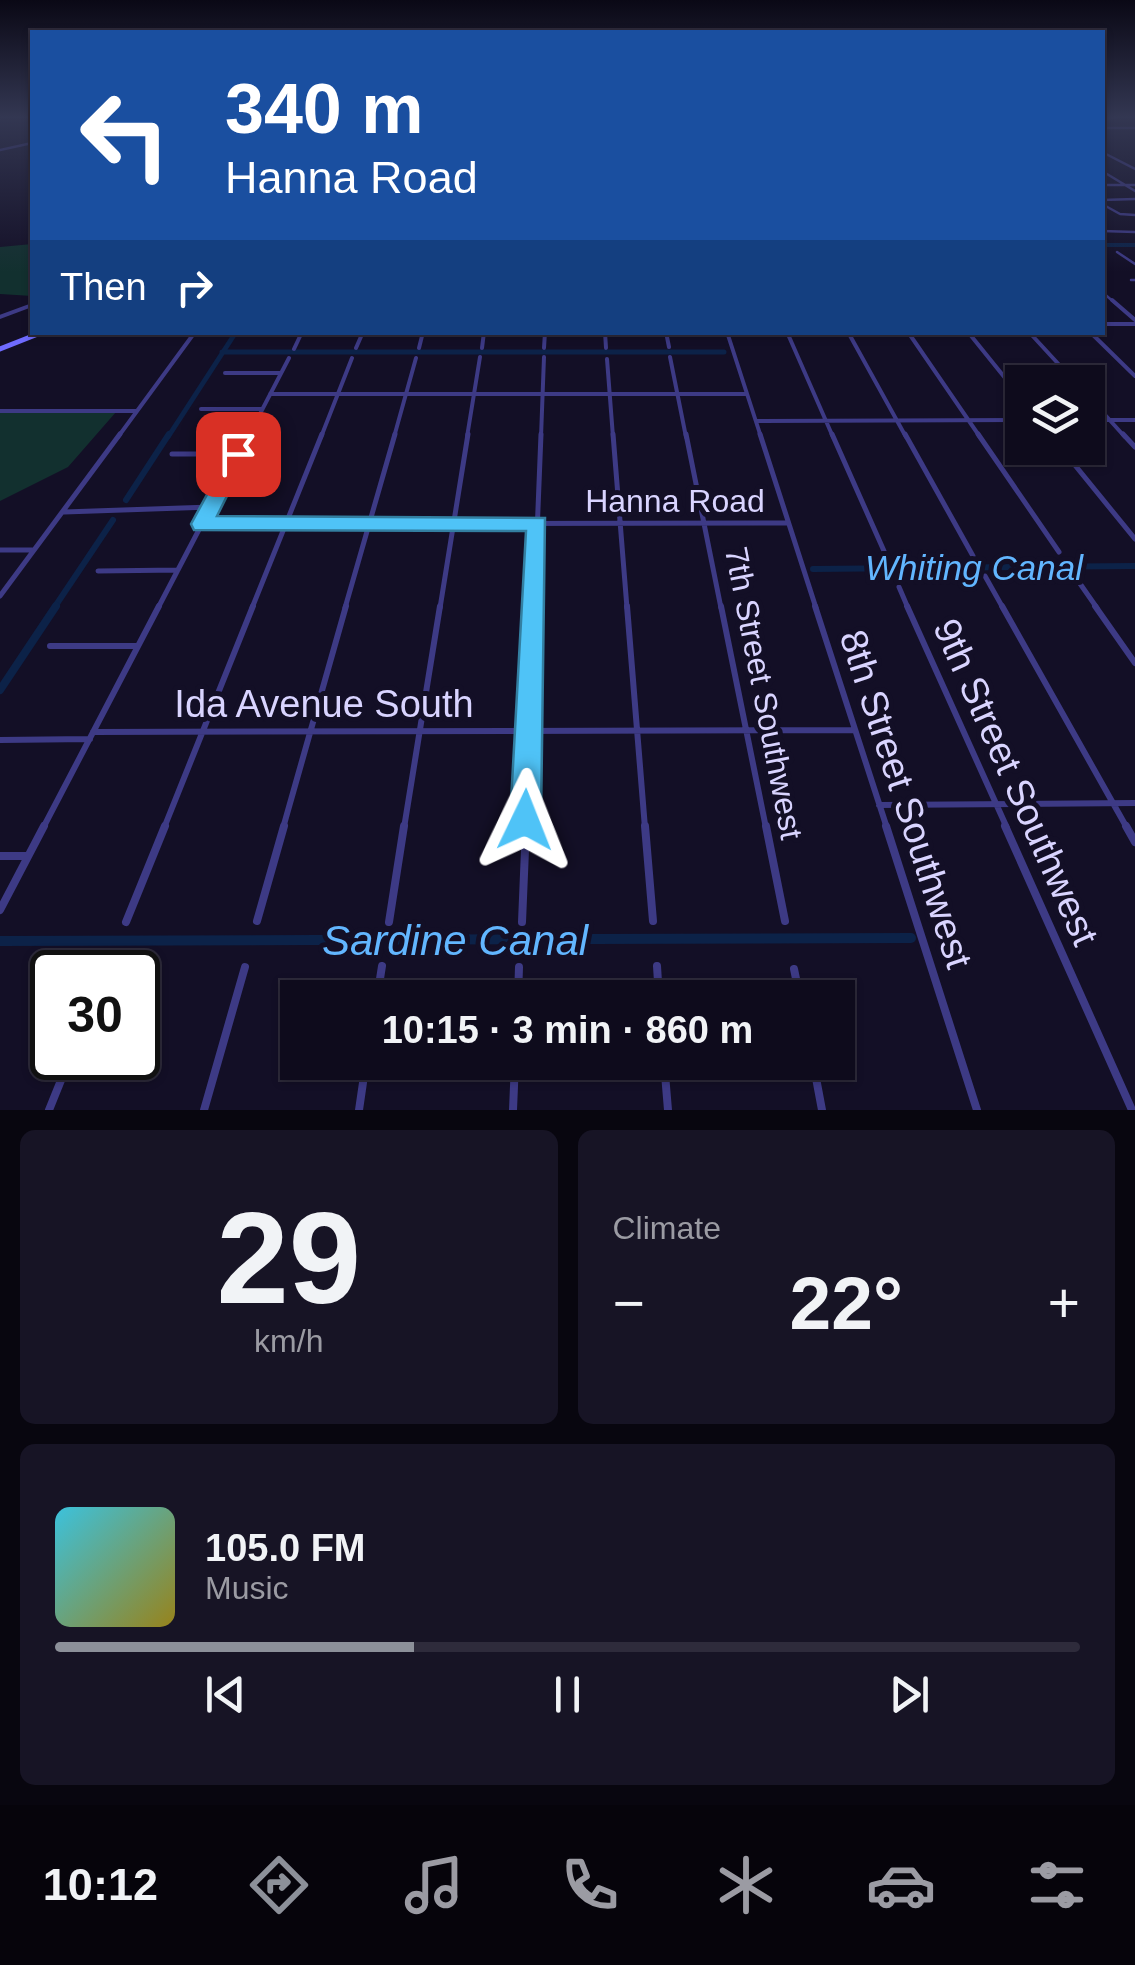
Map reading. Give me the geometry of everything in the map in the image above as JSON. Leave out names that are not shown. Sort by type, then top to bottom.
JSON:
[{"type":"main road","points":[[0,347],[30,333]]},
{"type":"main road","points":[[0,347],[34,335]]},
{"type":"street","points":[[1105,173],[1135,192]]},
{"type":"street","points":[[1105,185],[1135,185]]},
{"type":"street","points":[[1105,202],[1135,200]]},
{"type":"street","points":[[1105,204],[1120,214],[1135,215]]},
{"type":"street","points":[[1105,231],[1135,232]]},
{"type":"street","points":[[1117,252],[1135,264]]},
{"type":"street","points":[[1105,295],[1135,322]]},
{"type":"street","points":[[0,316],[30,306]]},
{"type":"street","points":[[1105,324],[1135,322]]},
{"type":"street","points":[[0,596],[193,335]]},
{"type":"street","points":[[294,348],[300,335]]},
{"type":"street","points":[[356,348],[362,335]]},
{"type":"street","points":[[419,348],[422,335]]},
{"type":"street","points":[[482,348],[484,335]]},
{"type":"street","points":[[522,922],[545,335]]},
{"type":"street","points":[[605,335],[606,348]]},
{"type":"street","points":[[666,335],[668,348]]},
{"type":"street","name":"8th Street Southwest","points":[[727,335],[977,1110]]},
{"type":"street","points":[[788,335],[884,551]]},
{"type":"street","points":[[850,335],[974,556]]},
{"type":"street","points":[[910,335],[1059,552]]},
{"type":"street","points":[[970,335],[1005,378]]},
{"type":"street","points":[[1032,335],[1060,365]]},
{"type":"street","points":[[1093,335],[1135,376]]},
{"type":"street","name":"7th Street Southwest","points":[[670,357],[785,922]]},
{"type":"street","points":[[0,910],[289,358]]},
{"type":"street","points":[[126,922],[352,358]]},
{"type":"street","points":[[257,921],[416,358]]},
{"type":"street","points":[[389,922],[480,358]]},
{"type":"street","points":[[607,358],[653,921]]},
{"type":"street","points":[[225,373],[281,372]]},
{"type":"street","points":[[270,394],[746,394]]},
{"type":"street","points":[[202,409],[262,409]]},
{"type":"street","points":[[0,412],[136,411]]},
{"type":"street","points":[[1105,415],[1135,447]]},
{"type":"street","points":[[755,421],[1005,420]]},
{"type":"street","points":[[1105,420],[1135,420]]},
{"type":"street","points":[[172,454],[238,454]]},
{"type":"street","points":[[1075,465],[1135,539]]},
{"type":"street","points":[[62,512],[211,507]]},
{"type":"street","name":"Hanna Road","points":[[202,524],[788,523]]},
{"type":"street","points":[[0,550],[34,550]]},
{"type":"street","points":[[98,570],[178,570]]},
{"type":"street","points":[[1074,575],[1135,663]]},
{"type":"street","points":[[985,576],[1135,842]]},
{"type":"street","name":"9th Street Southwest","points":[[900,587],[1132,1110]]},
{"type":"street","points":[[50,646],[138,646]]},
{"type":"street","name":"Ida Avenue South","points":[[0,740],[203,732],[854,730]]},
{"type":"street","points":[[879,805],[1135,804]]},
{"type":"street","points":[[0,856],[28,856]]},
{"type":"street","points":[[380,980],[382,966]]},
{"type":"street","points":[[519,966],[519,980]]},
{"type":"street","points":[[656,966],[657,980]]},
{"type":"street","points":[[204,1110],[245,967]]},
{"type":"street","points":[[794,969],[796,980]]},
{"type":"street","points":[[50,1110],[62,1080]]},
{"type":"street","points":[[359,1110],[363,1080]]},
{"type":"street","points":[[514,1110],[515,1080]]},
{"type":"street","points":[[666,1080],[668,1110]]},
{"type":"street","points":[[816,1080],[822,1110]]},
{"type":"green space","points":[[30,244],[30,296],[0,294],[0,247]]},
{"type":"green space","points":[[0,412],[116,412],[68,467],[0,501]]},
{"type":"waterway","points":[[1105,245],[1135,245]]},
{"type":"waterway","points":[[223,352],[234,335]]},
{"type":"waterway","points":[[168,437],[223,352]]},
{"type":"waterway","points":[[223,352],[724,352]]},
{"type":"waterway","points":[[126,500],[169,434]]},
{"type":"waterway","points":[[54,608],[113,520]]},
{"type":"waterway","name":"Whiting Canal","points":[[813,569],[1135,566]]},
{"type":"waterway","points":[[0,690],[56,606]]},
{"type":"waterway","name":"Sardine Canal","points":[[0,941],[911,938]]},
{"type":"route","points":[[238,454],[202,524],[537,523],[525,820]]}]
